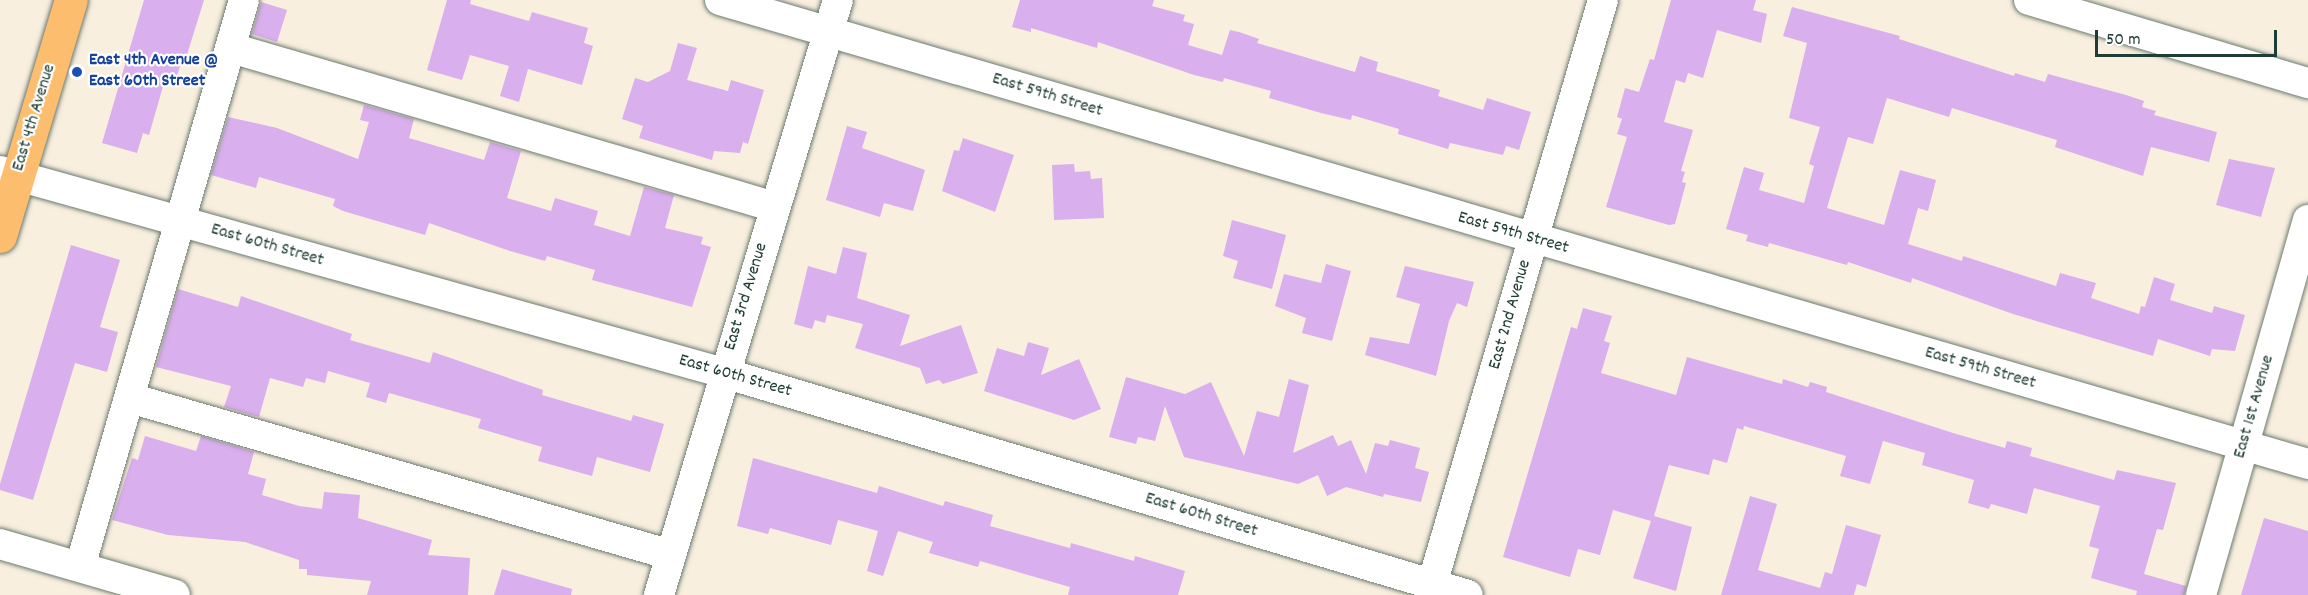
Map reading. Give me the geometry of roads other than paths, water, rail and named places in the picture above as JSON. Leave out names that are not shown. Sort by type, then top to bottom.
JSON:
[{"type":"main road","name":"East 4th Avenue","points":[[0,236],[9,174],[71,0]]},
{"type":"street","points":[[80,567],[182,222],[244,0]]},
{"type":"street","name":"East 59th Street","points":[[720,0],[1532,240],[2308,464]]},
{"type":"street","name":"East 3rd Avenue","points":[[659,595],[838,0]]},
{"type":"street","name":"East 2nd Avenue","points":[[1430,590],[1603,0]]},
{"type":"street","points":[[2030,0],[2308,83]]},
{"type":"street","points":[[231,48],[775,207]]},
{"type":"street","name":"East 60th Street","points":[[9,174],[724,374],[1430,590],[1468,595]]},
{"type":"street","name":"East 1st Avenue","points":[[2201,595],[2308,220]]},
{"type":"street","points":[[130,398],[671,555]]},
{"type":"street","points":[[0,544],[175,595]]},
{"type":"place","name":"East 4th Avenue @ East 60th Street","points":[[77,72]]}]
